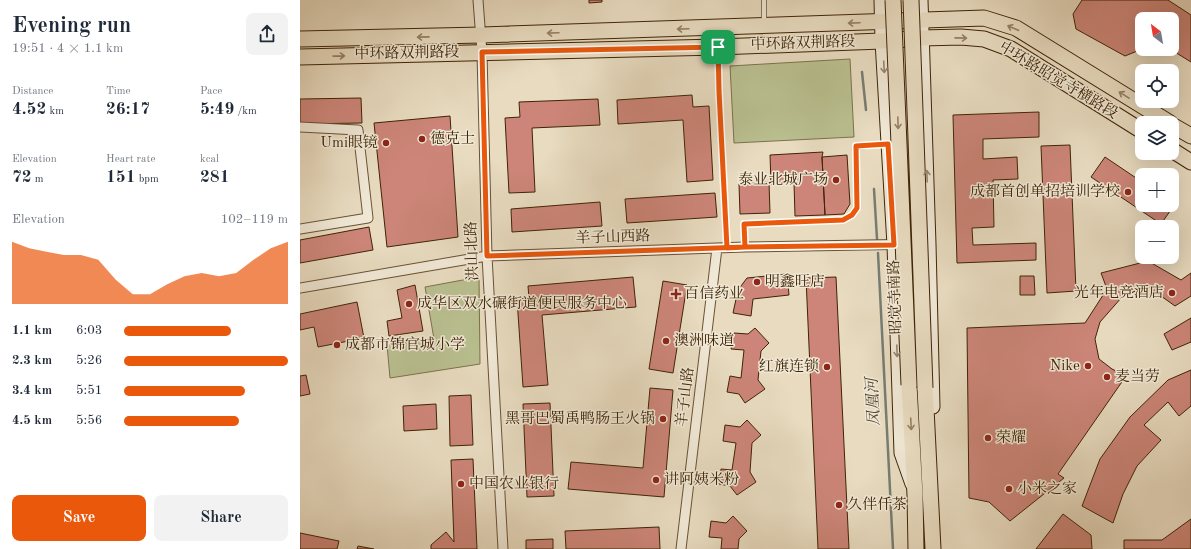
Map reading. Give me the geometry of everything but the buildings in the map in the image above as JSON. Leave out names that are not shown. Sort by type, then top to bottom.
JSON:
[{"type":"main road","name":"昭觉寺南路","points":[[893,0],[909,385],[923,495],[933,549]]},
{"type":"main road","name":"昭觉寺南路","points":[[911,0],[925,388],[923,495],[916,549]]},
{"type":"main road","name":"中环路昭觉寺横路段","points":[[921,19],[984,18],[1016,28],[1158,116]]},
{"type":"main road","name":"中环路双荆路段","points":[[300,39],[765,26],[882,22],[921,19]]},
{"type":"main road","name":"中环路双荆路段","points":[[300,57],[718,47],[882,41],[922,38]]},
{"type":"main road","name":"中环路昭觉寺横路段","points":[[922,38],[984,39],[1011,50],[1135,127]]},
{"type":"main road","name":"中环路昭觉寺横路段","points":[[1179,129],[1191,136]]},
{"type":"main road","points":[[1179,154],[1191,162]]},
{"type":"street","name":"洪山北路","points":[[478,0],[482,35],[487,256],[503,549]]},
{"type":"street","name":"昭觉寺南路","points":[[881,0],[894,245],[901,454],[923,495]]},
{"type":"street","name":"昭觉寺南路","points":[[921,0],[934,454],[923,495]]},
{"type":"street","points":[[300,128],[358,130],[368,218],[300,229]]},
{"type":"street","name":"羊子山西路","points":[[300,288],[487,256],[745,247],[929,244]]},
{"type":"street","name":"羊子山路","points":[[682,549],[718,248]]},
{"type":"lane","points":[[764,0],[765,26]]},
{"type":"lane","points":[[718,47],[727,248]]},
{"type":"lane","points":[[745,247],[744,224],[843,220],[852,215],[857,208],[856,146],[888,144]]},
{"type":"green space","points":[[850,59],[854,137],[734,143],[730,66]]},
{"type":"green space","points":[[479,277],[480,364],[390,378],[387,345],[434,339],[425,287]]},
{"type":"waterway","name":"凤凰河","points":[[862,72],[866,110]]},
{"type":"waterway","name":"凤凰河","points":[[874,189],[877,239]]},
{"type":"waterway","name":"凤凰河","points":[[878,253],[893,549]]},
{"type":"place","name":"德克士","points":[[422,139]]},
{"type":"place","name":"Umi眼镜","points":[[386,143]]},
{"type":"place","name":"泰业北城广场","points":[[836,180]]},
{"type":"place","name":"成都首创单招培训学校","points":[[1128,192]]},
{"type":"place","name":"明鑫旺店","points":[[757,282]]},
{"type":"place","name":"光年电竞酒店","points":[[1172,293]]},
{"type":"place","name":"百信药业","points":[[676,294]]},
{"type":"place","name":"成华区双水碾街道便民服务中心","points":[[409,304]]},
{"type":"place","name":"澳洲味道","points":[[666,341]]},
{"type":"place","name":"成都市锦官城小学","points":[[337,345]]},
{"type":"place","name":"Nike","points":[[1088,366]]},
{"type":"place","name":"红旗连锁","points":[[827,367]]},
{"type":"place","name":"麦当劳","points":[[1107,377]]},
{"type":"place","name":"黑哥巴蜀禹鸭肠王火锅","points":[[663,419]]},
{"type":"place","name":"荣耀","points":[[988,438]]},
{"type":"place","name":"讲阿姨米粉","points":[[656,480]]},
{"type":"place","name":"中国农业银行","points":[[461,484]]},
{"type":"place","name":"小米之家","points":[[1009,489]]},
{"type":"place","name":"久伴仟茶","points":[[839,505]]},
{"type":"route","points":[[718,47],[482,52],[487,256],[745,247],[894,245],[888,144],[856,146],[857,208],[852,215],[843,220],[744,224],[745,247],[727,248],[719,91],[718,47]]}]
